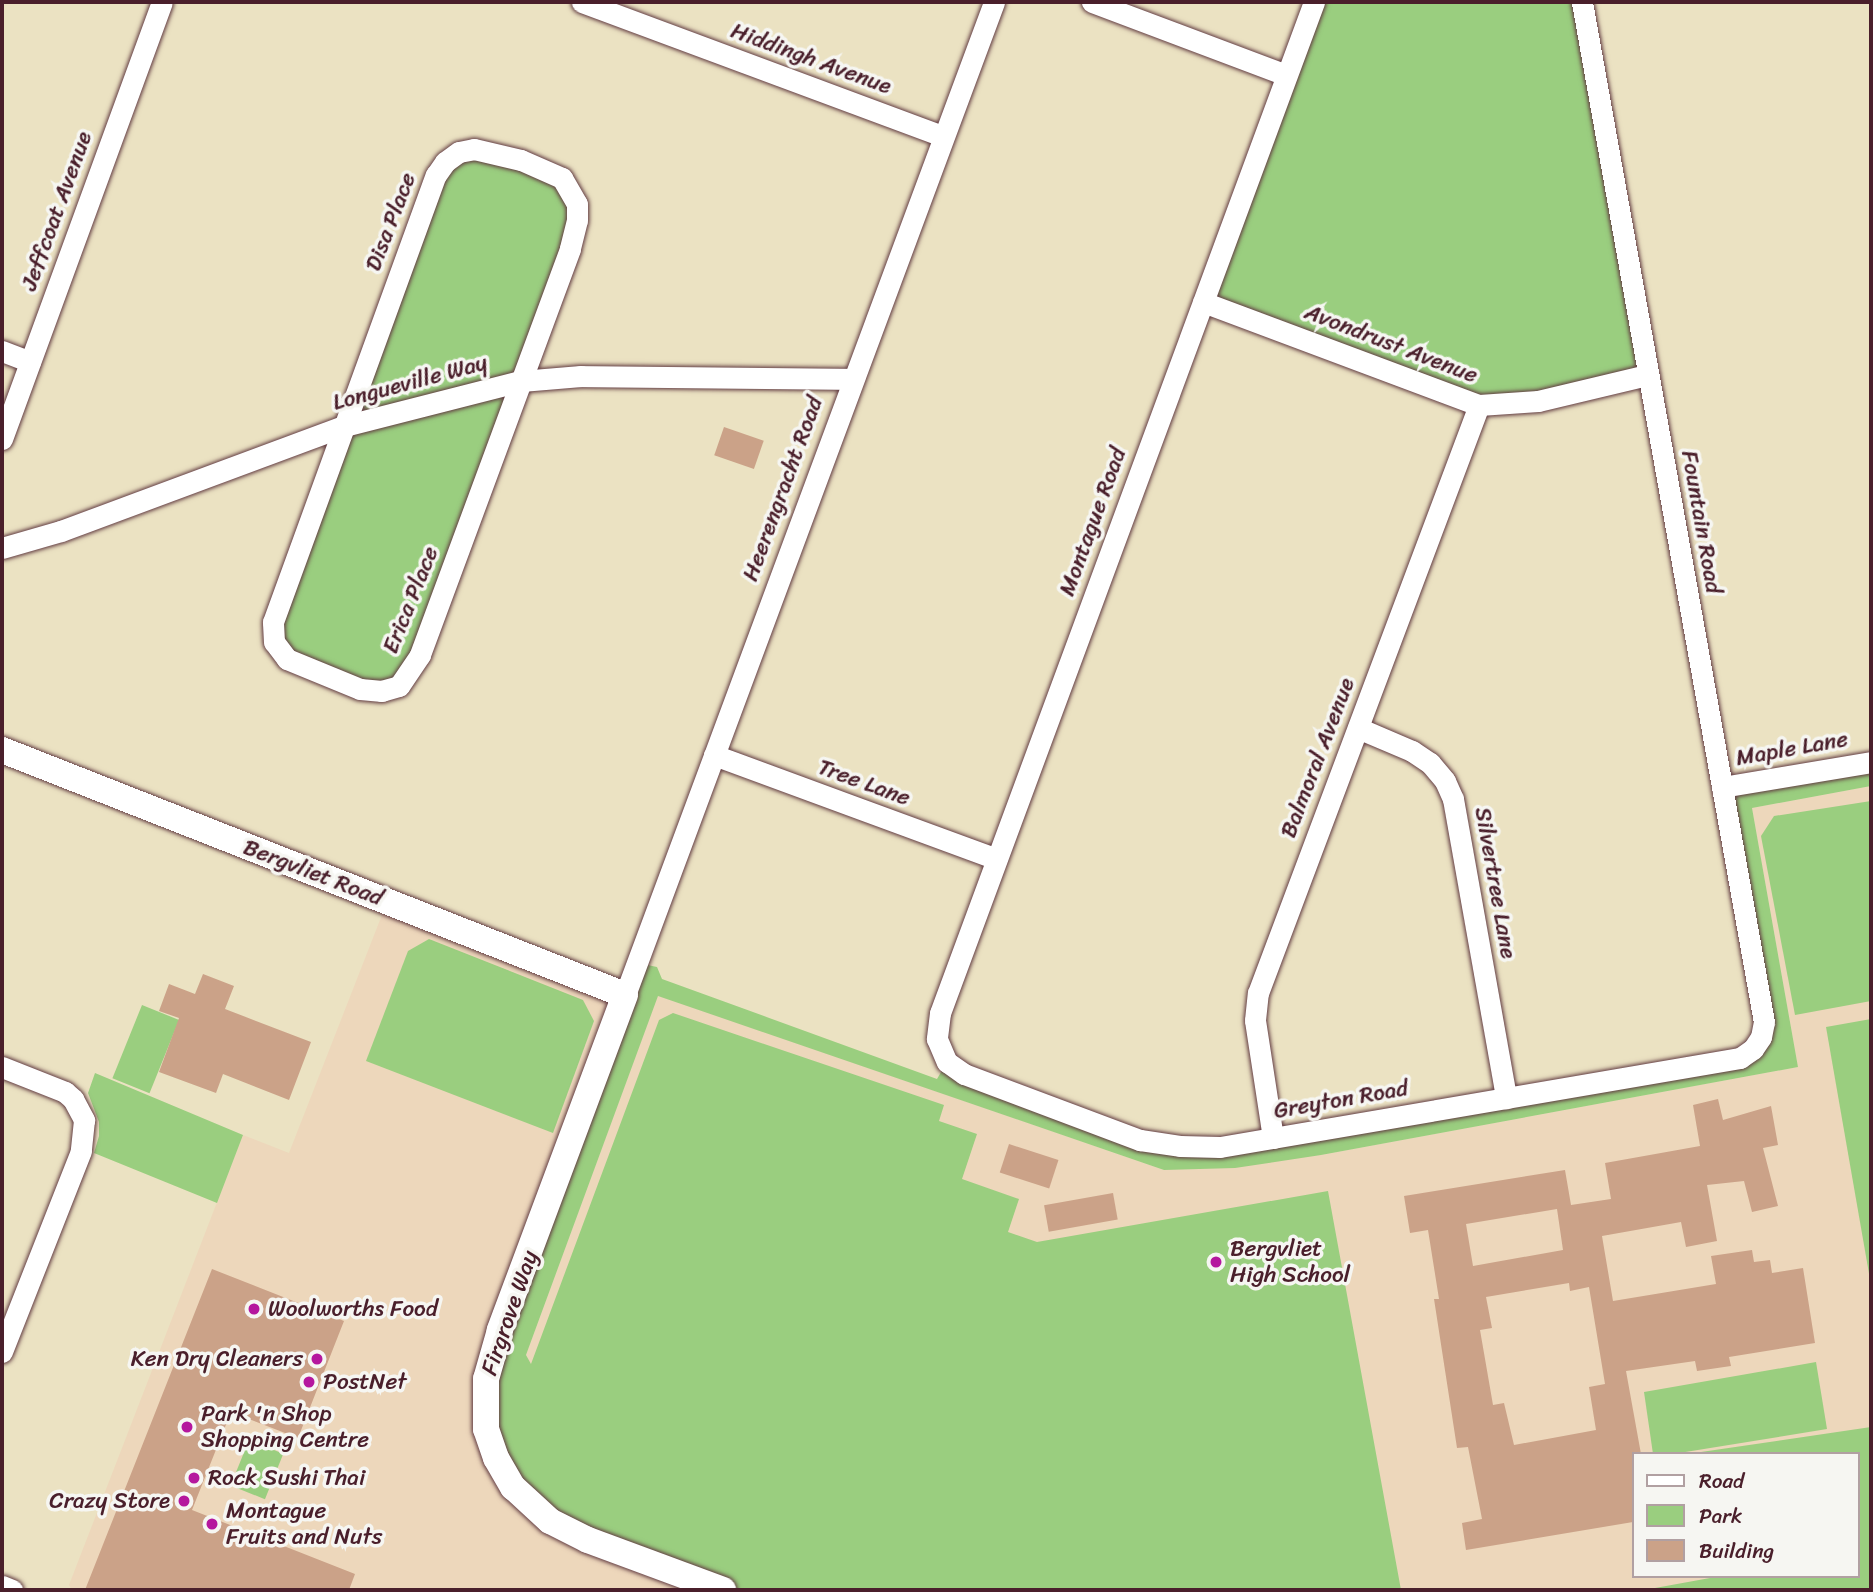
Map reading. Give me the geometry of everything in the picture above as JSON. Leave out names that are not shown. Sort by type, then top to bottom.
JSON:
[{"type":"street","name":"Jeffcoat Avenue","points":[[2,439],[162,2]]},
{"type":"street","name":"Hiddingh Avenue","points":[[582,2],[942,135]]},
{"type":"street","name":"Heerengracht Road","points":[[625,996],[851,379],[994,2]]},
{"type":"street","points":[[1092,2],[1286,75]]},
{"type":"street","name":"Montague Road","points":[[947,1062],[937,1039],[940,1013],[1314,2]]},
{"type":"street","name":"Fountain Road","points":[[1582,2],[1764,1022],[1761,1037],[1753,1049]]},
{"type":"street","name":"Disa Place","points":[[344,426],[436,175],[445,162],[459,152],[474,149],[493,151],[544,169],[562,178],[577,204],[577,220],[569,249],[521,381]]},
{"type":"street","name":"Avondrust Avenue","points":[[1203,302],[1479,405],[1538,401],[1647,375]]},
{"type":"street","points":[[2,351],[30,362]]},
{"type":"street","name":"Longueville Way","points":[[2,548],[61,531],[344,426],[521,381],[581,376],[851,379]]},
{"type":"street","name":"Erica Place","points":[[344,426],[273,622],[274,642],[287,659],[360,689],[382,691],[399,686],[420,654],[521,381]]},
{"type":"street","name":"Balmoral Avenue","points":[[1273,1138],[1256,1031],[1258,993],[1479,405]]},
{"type":"street","name":"Silvertree Lane","points":[[1358,728],[1412,751],[1430,763],[1445,781],[1453,799],[1506,1098]]},
{"type":"street","name":"Bergvliet Road","points":[[2,750],[625,996]]},
{"type":"street","name":"Tree Lane","points":[[713,755],[996,859]]},
{"type":"street","name":"Maple Lane","points":[[1722,787],[1871,762]]},
{"type":"street","name":"Firgrove Way","points":[[625,996],[500,1330],[486,1379],[486,1429],[496,1458],[513,1487],[550,1521],[588,1540],[723,1590]]},
{"type":"street","name":"Greyton Road","points":[[947,1062],[964,1074],[1140,1140],[1180,1146],[1220,1147],[1740,1058],[1753,1049]]},
{"type":"street","points":[[2,1067],[65,1092],[83,1113],[84,1140],[2,1352]]},
{"type":"street","points":[[2,1586],[12,1590]]},
{"type":"shaded area","name":"Bergvliet High School","points":[[1871,786],[1871,1554],[1859,1556],[1859,1452],[1632,1452],[1632,1578],[1719,1578],[1644,1590],[858,1590],[599,1497],[526,1355],[658,995],[1164,1170],[1321,1155],[1798,1067],[1752,808]]},
{"type":"shaded area","points":[[387,902],[625,995],[500,1330],[723,1590],[72,1590],[69,1585],[243,1135],[289,1153]]},
{"type":"green space","points":[[1314,2],[1583,2],[1647,375],[1507,405],[1203,302]]},
{"type":"green space","points":[[459,152],[544,169],[577,204],[420,654],[382,691],[274,642],[407,253]]},
{"type":"green space","points":[[1871,762],[1871,786],[1752,808],[1798,1067],[1321,1155],[1235,1168],[1164,1170],[658,996],[526,1355],[531,1364],[659,1020],[673,1013],[944,1105],[939,1121],[977,1134],[962,1179],[1019,1199],[1008,1232],[1037,1242],[1328,1191],[1401,1590],[723,1590],[536,1511],[484,1413],[638,963],[657,967],[662,979],[937,1079],[947,1062],[1180,1146],[1740,1058],[1761,1037],[1722,787]]},
{"type":"green space","points":[[1871,801],[1871,1001],[1795,1015],[1761,836],[1774,816]]},
{"type":"green space","points":[[429,939],[583,1000],[594,1021],[553,1133],[366,1061],[408,951]]},
{"type":"green space","points":[[142,1005],[179,1020],[149,1093],[112,1078]]},
{"type":"green space","points":[[1871,1019],[1871,1285],[1826,1027]]},
{"type":"green space","points":[[95,1073],[243,1135],[217,1203],[94,1153],[99,1136],[99,1122],[88,1093]]},
{"type":"green space","points":[[1816,1362],[1827,1429],[1685,1452],[1653,1452],[1644,1392]]},
{"type":"green space","points":[[1871,1427],[1871,1590],[1644,1590],[1710,1578],[1859,1578],[1859,1452],[1701,1452]]},
{"type":"green space","points":[[249,1440],[283,1454],[265,1499],[231,1485]]},
{"type":"building","points":[[724,427],[764,441],[754,469],[714,455]]},
{"type":"building","points":[[203,974],[234,986],[225,1009],[311,1042],[289,1100],[223,1074],[216,1093],[159,1072],[179,1018],[159,1011],[169,984],[195,994]]},
{"type":"building","points":[[1718,1099],[1723,1120],[1771,1106],[1778,1145],[1763,1148],[1778,1206],[1752,1212],[1744,1181],[1707,1185],[1717,1241],[1686,1247],[1681,1222],[1602,1236],[1613,1301],[1716,1284],[1711,1256],[1752,1250],[1754,1262],[1770,1260],[1772,1273],[1803,1268],[1815,1343],[1729,1357],[1731,1366],[1697,1371],[1695,1361],[1626,1371],[1641,1452],[1632,1452],[1632,1522],[1466,1550],[1462,1523],[1482,1519],[1468,1447],[1457,1448],[1434,1299],[1439,1299],[1428,1230],[1410,1233],[1404,1196],[1565,1170],[1571,1205],[1611,1199],[1605,1163],[1700,1146],[1693,1105]],"holes":[[[1557,1209],[1563,1250],[1473,1266],[1466,1224]],[[1569,1283],[1570,1291],[1589,1287],[1605,1384],[1589,1387],[1596,1430],[1514,1445],[1504,1403],[1493,1405],[1480,1330],[1492,1328],[1486,1297]]]},
{"type":"building","points":[[1009,1144],[1058,1160],[1049,1189],[1000,1173]]},
{"type":"building","points":[[1113,1193],[1118,1220],[1049,1232],[1044,1205]]},
{"type":"building","name":"Park 'n Shop Shopping Centre","points":[[212,1269],[344,1321],[298,1438],[231,1412],[192,1510],[355,1574],[349,1590],[85,1590]]},
{"type":"place","name":"Bergvliet High School","points":[[1216,1262]]},
{"type":"place","name":"Woolworths Food","points":[[254,1309]]},
{"type":"place","name":"Ken Dry Cleaners","points":[[317,1359]]},
{"type":"place","name":"PostNet","points":[[309,1382]]},
{"type":"place","name":"Park 'n Shop Shopping Centre","points":[[187,1427]]},
{"type":"place","name":"Rock Sushi Thai","points":[[194,1478]]},
{"type":"place","name":"Crazy Store","points":[[184,1501]]},
{"type":"place","name":"Montague Fruits and Nuts","points":[[212,1524]]}]
